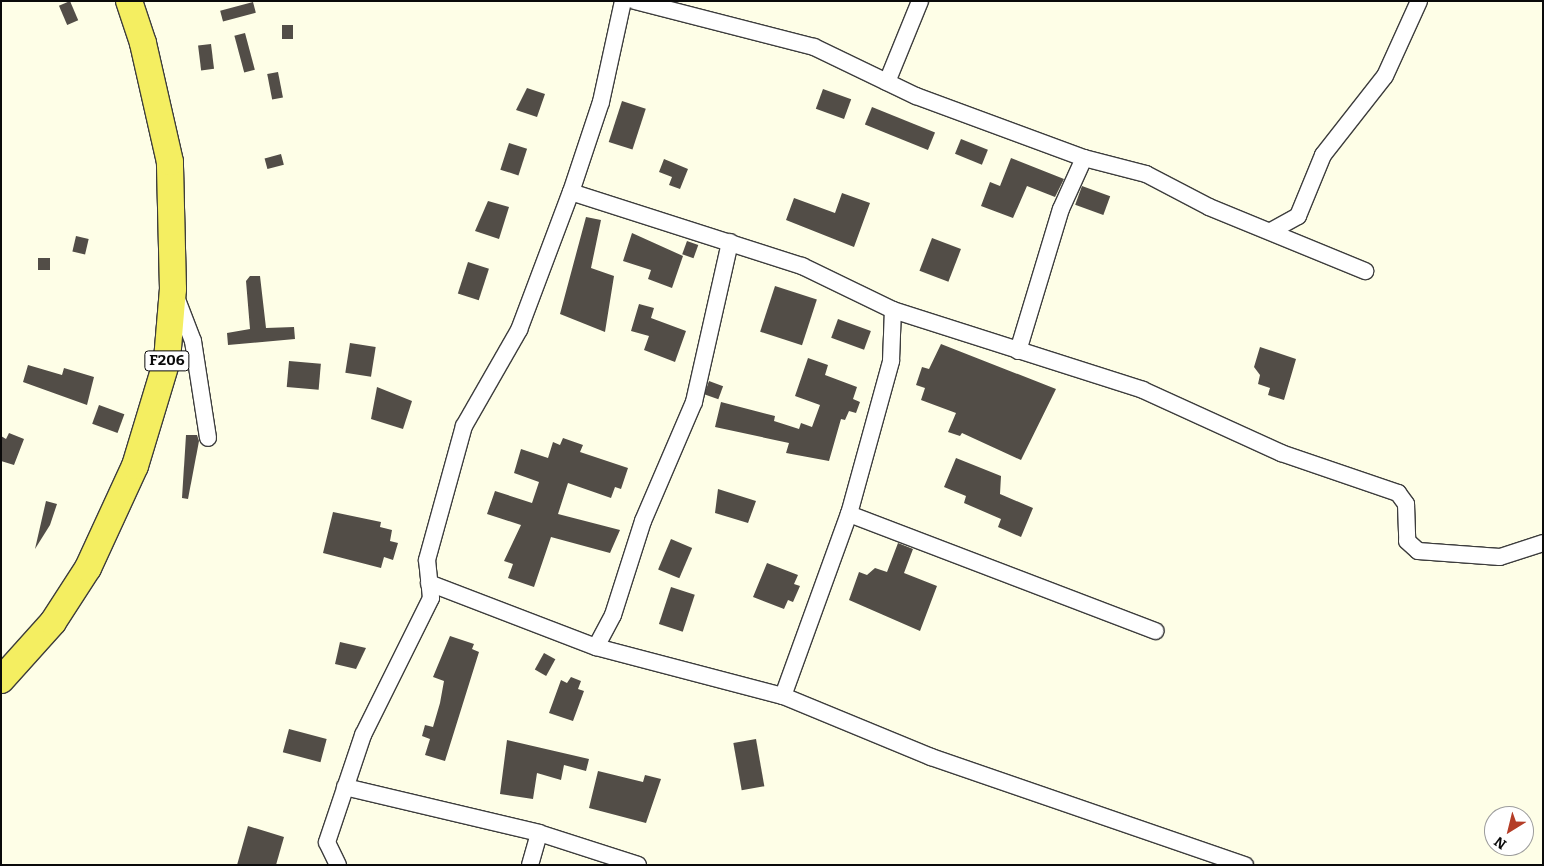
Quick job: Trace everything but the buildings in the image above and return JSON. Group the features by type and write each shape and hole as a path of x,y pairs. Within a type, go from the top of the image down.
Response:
{"main road":[{"name":"F206","path":"1,680 53,622 88,568 135,466 168,360 173,289 170,162 143,43 129,1"}],"street":[{"path":"338,865 327,842 344,787 363,735 431,598 427,560 464,426 519,330 571,192 601,102 623,1"},
{"path":"636,1 814,47 887,82 1084,158 1146,174 1208,207 1271,231 1365,271"},
{"path":"887,82 920,1"},
{"path":"1271,231 1298,216 1323,155 1385,76 1419,1"},
{"path":"1018,351 1061,209 1084,158"},
{"path":"571,192 802,266 893,310 1143,390 1281,453 1398,493 1406,504 1407,541 1418,551 1500,557 1543,544"},
{"path":"596,647 613,615 643,521 694,402 730,242"},
{"path":"173,289 192,341 208,438"},
{"path":"783,696 849,514 891,361 893,310"},
{"path":"849,514 1155,631"},
{"path":"429,582 596,647 783,696 930,757 1245,865"},
{"path":"344,787 539,833 638,865"},
{"path":"530,865 539,833"}]}
